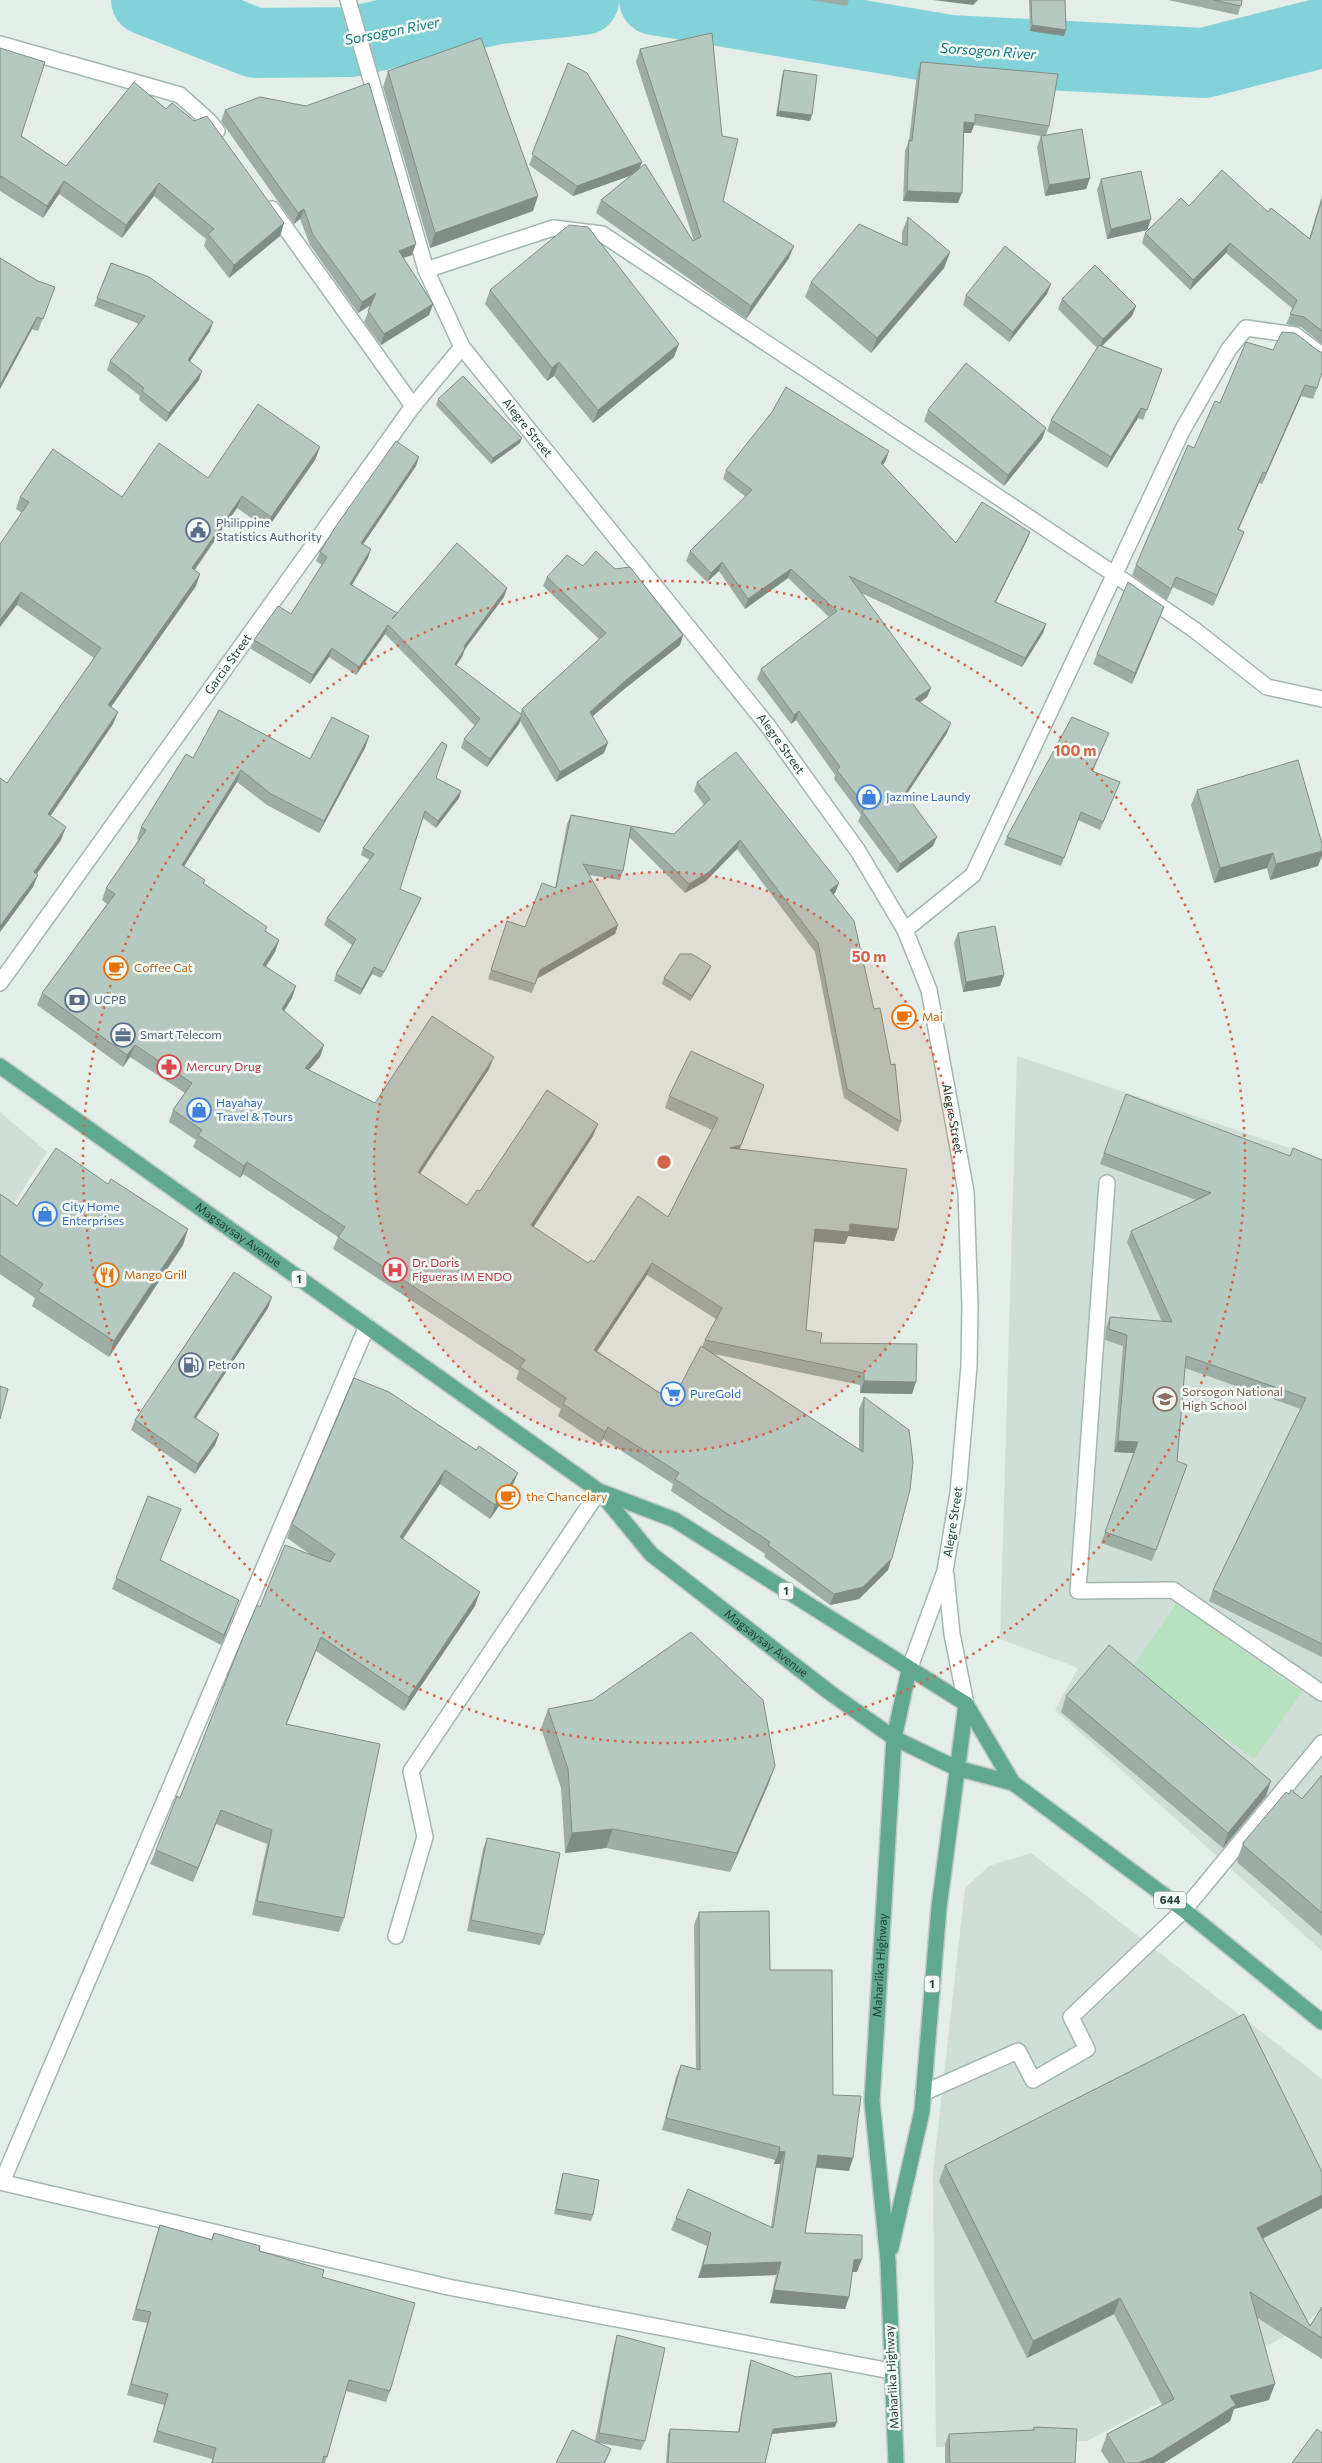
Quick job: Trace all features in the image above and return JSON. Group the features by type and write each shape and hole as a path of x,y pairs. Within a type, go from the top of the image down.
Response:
{"main road":[{"name":"Magsaysay Avenue","path":"0,1066 599,1491 675,1520 909,1670 966,1704"},
{"name":"Magsaysay Avenue","path":"599,1491 651,1554 829,1692 894,1738 956,1768"},
{"name":"Maharlika Highway","path":"896,2463 888,2261 872,2101 894,1738 909,1670"},
{"name":"Maharlika Highway","path":"888,2261 922,2112 939,1907 966,1704"},
{"name":"644","path":"966,1704 1013,1783"},
{"name":"644","path":"956,1768 1013,1783 1184,1910 1322,2022"}],"street":[{"name":"Alegre Street","path":"348,0 426,270 462,347 768,726 858,851 905,930 929,990 966,1192 970,1307 969,1366 958,1493 945,1571 909,1670"},
{"path":"0,44 180,95 210,122 227,146"},
{"path":"262,195 413,406"},
{"path":"426,270 553,228 602,234 1114,574 1196,631 1267,687 1322,699"},
{"path":"905,930 973,875 1183,429 1229,349 1246,328 1295,335 1322,355"},
{"name":"Garcia Street","path":"0,984 413,406 462,347"},
{"path":"1106,1183 1078,1591 1173,1590 1322,1693"},
{"path":"367,1326 1,2182 448,2287 891,2371"},
{"path":"396,1936 425,1837 411,1771 599,1491"},
{"name":"Alegre Street","path":"945,1571 952,1634 966,1704"},
{"path":"923,2092 1018,2050 1033,2080 1087,2049 1071,2017 1184,1910 1322,1743"}],"shaded area":[{"name":"Sorsogon National High School","path":"1017,1056 1322,1159 1322,1951 1055,1710 1078,1668 1000,1639"},
{"path":"0,1112 47,1152 0,1225"},
{"path":"1031,1853 1322,2079 1322,2308 1302,2327 1087,2441 936,2447 933,2173 965,1888 989,1866"}],"green space":[{"path":"1177,1603 1302,1692 1254,1759 1144,1680 1146,1675 1133,1666"}],"building":[{"path":"1031,0 1065,0 1066,30 1032,25"},
{"path":"1214,0 1242,0 1241,6"},
{"path":"712,33 722,136 738,139 723,201 794,246 751,306 601,200 645,164 693,241 701,237 640,49"},
{"path":"481,38 538,196 435,233 388,71"},
{"path":"0,48 45,62 21,136 66,166 134,82 166,109 172,103 194,121 207,116 284,223 234,265 208,234 214,229 159,183 126,225 64,181 47,206 1,176 0,178"},
{"path":"921,62 1058,74 1049,126 975,114 975,123 964,122 962,193 907,191 909,140 912,141"},
{"path":"568,63 587,73 642,162 577,186 532,154"},
{"path":"784,70 817,75 812,115 778,111"},
{"path":"369,83 416,244 399,251 433,304 384,334 368,311 376,293 362,302 313,235 304,209 298,213 225,110 260,97 306,106"},
{"path":"1082,129 1090,178 1049,185 1041,136"},
{"path":"1222,170 1268,212 1271,208 1310,239 1322,199 1322,331 1304,317 1290,314 1297,300 1230,243 1193,280 1145,233 1181,198 1189,206"},
{"path":"1141,171 1151,219 1111,229 1101,179"},
{"path":"908,217 950,252 877,338 811,282 859,224 907,246"},
{"path":"569,225 588,227 679,344 598,410 559,362 552,368 490,290"},
{"path":"1005,246 1051,284 1013,332 966,295"},
{"path":"0,258 38,281 55,287 43,319 37,317 0,385"},
{"path":"111,263 149,277 213,322 188,360 202,371 169,413 142,391 144,388 110,361 145,316 97,298"},
{"path":"1095,265 1136,306 1103,339 1062,299"},
{"path":"1282,332 1295,333 1322,352 1322,372 1317,388 1305,385 1266,473 1263,472 1238,529 1244,532 1217,595 1176,577 1171,589 1136,565 1188,445 1194,448 1215,401 1220,403 1246,342 1273,350"},
{"path":"1099,345 1162,369 1147,410 1141,408 1111,457 1051,420"},
{"path":"966,363 1046,428 1008,475 928,410"},
{"path":"463,376 522,438 493,458 438,399"},
{"path":"786,387 889,451 881,463 956,543 982,502 1030,532 995,602 1046,624 1025,658 849,576 931,688 915,699 951,723 905,793 937,837 900,864 862,811 866,808 837,770 840,767 799,711 794,715 761,669 837,611 791,569 748,599 722,562 711,573 690,551 752,490 726,470 772,412"},
{"path":"258,404 320,447 271,517 242,496 192,568 200,574 108,705 118,712 48,814 66,827 34,872 38,875 0,926 0,778 7,783 101,648 21,592 0,620 0,544 29,502 20,497 53,449 122,497 159,443 208,478"},
{"path":"396,441 419,457 361,543 371,549 350,584 397,613 392,619 457,543 507,588 464,646 465,648 455,664 522,715 490,759 464,739 480,719 388,625 359,667 332,648 313,675 254,640 278,606 291,614 327,557 320,552"},
{"path":"596,551 615,569 630,567 683,635 626,680 590,712 608,743 560,772 522,709 606,633 547,577 567,555 583,566"},
{"path":"1128,582 1164,607 1135,673 1097,654"},
{"path":"219,710 310,759 332,717 369,736 324,821 271,794 241,770 182,865 205,880 203,883 267,927 265,931 279,940 263,965 296,986 282,1009 324,1045 305,1068 375,1103 432,1016 494,1057 418,1172 467,1205 477,1190 480,1191 547,1090 598,1124 531,1225 588,1263 591,1260 594,1262 638,1196 668,1217 718,1118 669,1096 691,1051 764,1085 741,1145 730,1148 907,1169 898,1229 850,1224 849,1232 815,1229 806,1330 822,1333 820,1343 917,1344 916,1382 864,1381 864,1373 705,1340 722,1308 652,1263 594,1350 672,1401 701,1346 863,1452 864,1397 909,1430 913,1462 910,1490 892,1558 863,1587 834,1594 768,1545 770,1542 675,1479 679,1473 608,1427 605,1432 563,1404 566,1398 520,1367 525,1360 338,1237 345,1227 247,1162 244,1166 198,1135 202,1130 173,1110 192,1083 135,1045 127,1055 42,993 115,894 106,888 146,830 141,827 186,754 193,758"},
{"path":"1072,717 1109,733 1092,771 1120,782 1103,822 1081,812 1064,858 1007,837"},
{"path":"442,742 447,745 436,778 461,791 438,821 425,811 400,889 421,898 384,972 374,967 362,989 336,974 356,939 327,918 374,854 363,848"},
{"path":"736,752 839,883 830,890 854,921 874,1009 880,1008 891,1065 895,1064 901,1122 847,1089 818,943 740,840 709,872 689,884 631,827 623,871 583,864 618,925 540,970 535,984 491,970 507,921 525,927 542,883 556,888 571,815 674,834 710,799 697,782"},
{"path":"1298,760 1322,844 1322,851 1276,864 1273,853 1220,868 1197,790"},
{"path":"995,926 1004,975 966,982 958,933"},
{"path":"680,954 692,954 711,966 692,996 664,978"},
{"path":"1126,1094 1290,1156 1293,1148 1322,1160 1322,1644 1213,1590 1306,1398 1186,1356 1177,1461 1187,1465 1156,1550 1105,1532 1138,1442 1118,1441 1127,1335 1109,1329 1110,1317 1172,1322 1131,1231 1211,1193 1104,1153"},
{"path":"56,1148 108,1184 111,1179 188,1229 114,1341 38,1291 43,1284 0,1255 0,1194 17,1206"},
{"path":"234,1272 272,1297 194,1417 219,1434 198,1464 135,1420"},
{"path":"354,1378 389,1392 476,1450 479,1446 518,1473 495,1505 445,1470 400,1537 480,1592 409,1697 321,1637 286,1724 380,1744 344,1918 257,1901 272,1830 221,1810 198,1868 156,1850 177,1796 180,1798 242,1640 257,1605 260,1607 285,1545 330,1562 335,1554 292,1524"},
{"path":"0,1386 8,1389 0,1419"},
{"path":"148,1496 181,1509 160,1560 239,1600 224,1635 116,1578"},
{"path":"691,1632 763,1700 775,1766 737,1853 613,1829 572,1833 568,1769 548,1709 593,1700"},
{"path":"1109,1645 1271,1781 1228,1833 1066,1696"},
{"path":"1322,1775 1322,1913 1244,1846 1243,1843 1286,1792 1289,1794 1291,1790 1302,1799"},
{"path":"487,1838 560,1853 544,1935 471,1920"},
{"path":"769,1911 770,1970 832,1970 833,2095 861,2096 853,2158 818,2155 805,2233 862,2235 862,2259 854,2260 849,2297 774,2290 781,2262 703,2265 711,2233 676,2218 688,2189 773,2228 785,2152 779,2151 780,2147 666,2118 681,2065 700,2070 699,1912"},
{"path":"1244,2014 1322,2172 1322,2195 1257,2228 1310,2326 1322,2307 1322,2338 1250,2292 1275,2384 1230,2396 1236,2405 1153,2457 1138,2463 1125,2463 1107,2434 1174,2399 1120,2298 1033,2341 945,2165"},
{"path":"563,2173 599,2180 593,2215 556,2209"},
{"path":"160,2225 212,2240 214,2233 260,2246 259,2251 324,2270 322,2277 415,2303 390,2391 349,2380 327,2457 324,2456 322,2463 212,2463 216,2448 157,2431 168,2394 131,2384 151,2312 136,2309"},
{"path":"617,2335 665,2348 645,2441 599,2433"},
{"path":"751,2360 796,2377 831,2373 837,2422 773,2429 765,2463 668,2463 670,2429 739,2432"},
{"path":"1034,2427 1077,2429 1075,2463 950,2463 949,2434 1034,2430"},
{"path":"1317,2429 1322,2433 1322,2463 1292,2463"},
{"path":"572,2430 611,2449 604,2463 556,2463"}],"waterway":[{"name":"Sorsogon River","path":"146,0 255,43 350,42 498,9 584,0"},
{"name":"Sorsogon River","path":"654,0 950,50 1204,63 1322,33"}],"place":[{"name":"Philippine Statistics Authority","path":"198,530"},
{"name":"Jazmine Laundy","path":"869,797"},
{"name":"Coffee Cat","path":"116,968"},
{"name":"UCPB","path":"77,1000"},
{"name":"Mai","path":"904,1017"},
{"name":"Smart Telecom","path":"123,1035"},
{"name":"Mercury Drug","path":"169,1067"},
{"name":"Hayahay Travel & Tours","path":"199,1110"},
{"name":"City Home Enterprises","path":"45,1214"},
{"name":"Dr. Doris Figueras IM ENDO","path":"395,1270"},
{"name":"Mango Grill","path":"107,1275"},
{"name":"Petron","path":"191,1365"},
{"name":"PureGold","path":"673,1394"},
{"name":"Sorsogon National High School","path":"1165,1399"},
{"name":"the Chancelary","path":"508,1497"}]}
